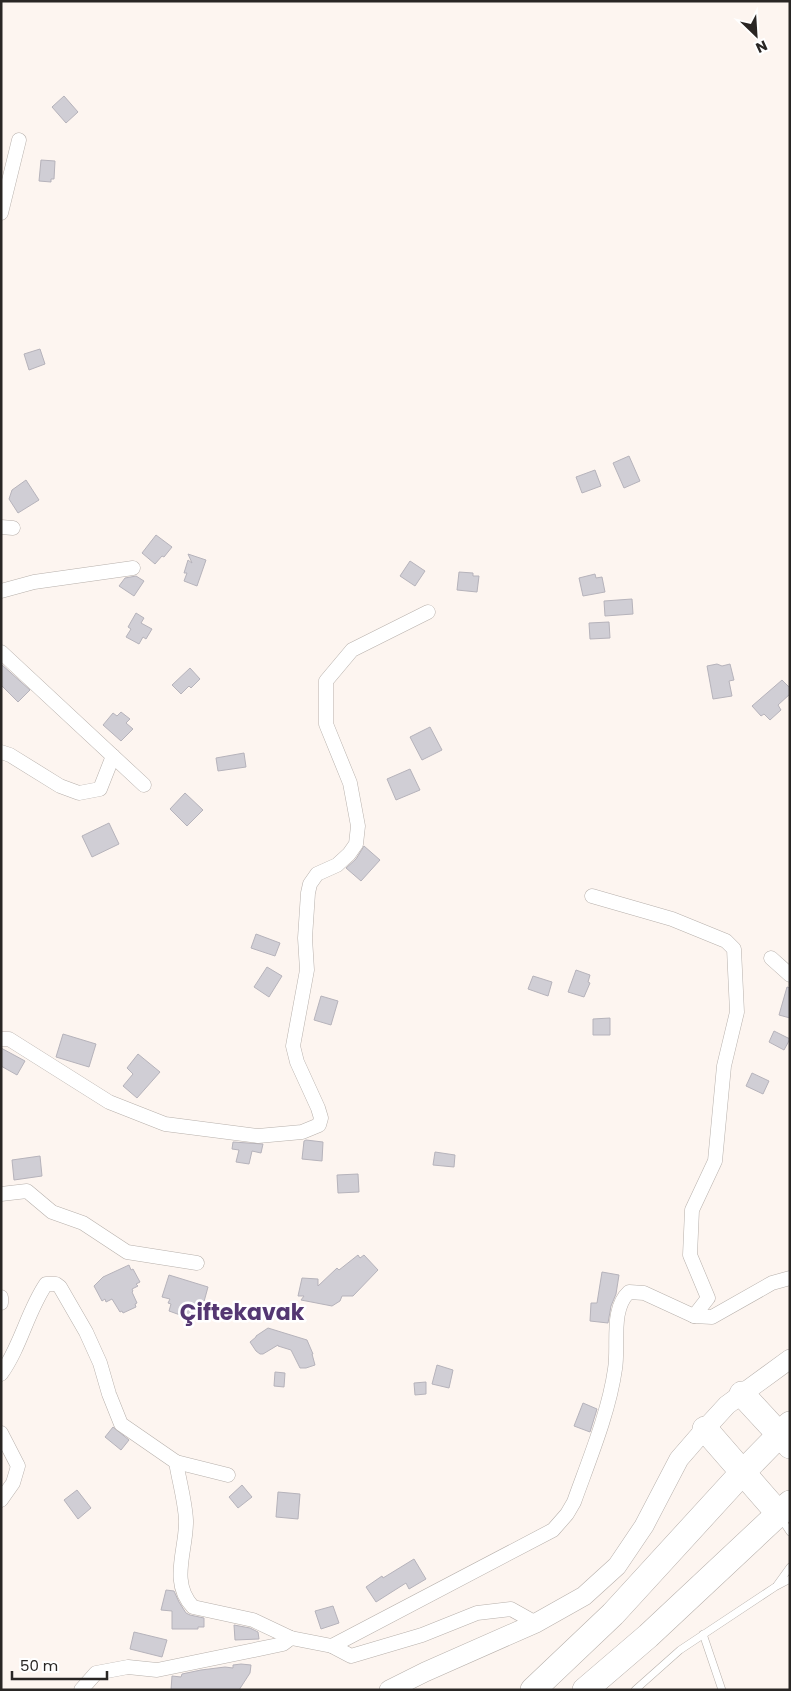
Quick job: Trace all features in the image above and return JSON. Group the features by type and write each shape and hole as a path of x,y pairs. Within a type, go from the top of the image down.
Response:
{"highway":[{"path":"533,1690 612,1614 742,1473 786,1435 742,1394"},
{"path":"585,1690 786,1516 742,1473 704,1429"}],"main road":[{"path":"389,1690 536,1623 584,1596 617,1566 644,1526 679,1459 704,1429 727,1405 790,1359"}],"street":[{"path":"1,213 18,140"},
{"path":"1,591 34,582 133,568"},
{"path":"1,1039 8,1039 110,1102 165,1124 258,1136 302,1132 319,1125 321,1118 318,1108 297,1062 293,1046 307,970 305,938 308,893 310,884 317,874 337,865 349,854 356,844 358,826 350,783 326,724 326,681 352,650 428,612"},
{"path":"1,652 144,785"},
{"path":"1,752 10,754 60,786 79,793 100,789 113,756"},
{"path":"592,896 672,919 726,941 734,949 737,1012 724,1066 716,1161 692,1210 690,1255 708,1298 694,1316"},
{"path":"771,958 790,975"},
{"path":"1,1194 27,1191 52,1212 83,1223 127,1252 197,1263"},
{"path":"332,1646 553,1530 567,1514 574,1502 609,1399 616,1368 617,1322 623,1298 629,1292 644,1293 694,1316 712,1317 772,1283 790,1278"},
{"path":"1,1374 13,1357 39,1294 46,1284 56,1284 69,1302 93,1347 121,1424 176,1462 228,1475"},
{"path":"1,1297 1,1303"},
{"path":"1,1433 18,1466 13,1483 1,1500"},
{"path":"176,1462 186,1520 180,1580 188,1601 193,1607 253,1620 291,1638 332,1646 351,1656 422,1635 477,1613 511,1610 536,1623"},
{"path":"81,1690 96,1674 128,1668 157,1670 283,1644 291,1638"}],"lane":[{"path":"775,1587 790,1566"},
{"path":"635,1690 680,1650 790,1579"},
{"path":"703,1634 722,1690"}],"building":[{"path":"64,96 78,112 66,123 52,107"},
{"path":"41,160 55,161 54,179 51,179 51,182 39,181"},
{"path":"40,349 45,364 29,370 24,354"},
{"path":"629,456 640,481 624,488 613,463"},
{"path":"595,470 601,486 582,493 576,477"},
{"path":"26,480 39,500 18,513 9,499 12,490"},
{"path":"156,535 172,547 155,564 142,553"},
{"path":"188,554 206,560 197,586 184,581 188,560 192,563"},
{"path":"410,561 425,571 415,586 400,576"},
{"path":"459,572 473,573 473,576 479,576 477,592 457,590"},
{"path":"595,574 596,578 602,577 605,592 583,596 579,578"},
{"path":"136,576 144,581 134,596 119,586 125,578"},
{"path":"632,599 633,614 605,616 604,601"},
{"path":"136,613 144,618 141,623 152,629 146,639 143,637 139,644 126,637 131,629 128,627"},
{"path":"609,622 610,638 590,639 589,623"},
{"path":"1,664 30,690 18,702 1,685"},
{"path":"717,664 722,666 730,664 734,680 729,681 732,696 713,699 707,666"},
{"path":"190,668 200,679 181,694 172,685"},
{"path":"782,680 790,688 790,694 778,705 781,710 770,720 764,714 761,716 752,706"},
{"path":"121,712 130,719 126,723 133,729 121,741 103,725 113,713 117,716"},
{"path":"430,727 442,750 422,760 410,737"},
{"path":"244,753 246,767 218,771 216,758"},
{"path":"410,769 420,790 396,800 387,779"},
{"path":"185,793 203,810 187,826 170,809"},
{"path":"109,823 119,844 92,857 82,836"},
{"path":"364,846 380,860 361,881 346,868 356,859"},
{"path":"256,934 280,943 275,956 251,948"},
{"path":"267,967 282,976 269,997 254,987"},
{"path":"576,970 590,975 588,982 590,983 584,997 568,992"},
{"path":"533,976 552,982 548,996 528,989"},
{"path":"787,987 790,988 790,1018 779,1015"},
{"path":"321,996 338,1001 331,1025 314,1020"},
{"path":"610,1018 610,1035 593,1035 593,1019"},
{"path":"774,1031 790,1039 784,1050 769,1042"},
{"path":"63,1034 96,1044 89,1067 56,1057"},
{"path":"1,1048 25,1061 17,1075 1,1066"},
{"path":"138,1054 160,1072 137,1098 123,1086 133,1074 127,1068"},
{"path":"752,1073 769,1081 763,1094 746,1086"},
{"path":"304,1141 323,1142 322,1161 302,1159"},
{"path":"233,1142 263,1144 261,1153 252,1151 249,1164 236,1162 239,1150 232,1149"},
{"path":"435,1152 455,1155 454,1167 433,1165"},
{"path":"40,1156 42,1176 14,1180 12,1160"},
{"path":"358,1174 359,1192 338,1193 337,1175"},
{"path":"358,1255 360,1258 364,1255 378,1270 353,1296 342,1296 340,1301 332,1306 301,1300 304,1296 298,1296 302,1278 318,1279 318,1286 337,1268 339,1270"},
{"path":"129,1265 140,1282 136,1284 138,1286 132,1289 137,1303 135,1304 136,1307 123,1313 122,1311 120,1312 112,1299 106,1302 105,1299 102,1301 94,1286 103,1277"},
{"path":"602,1272 619,1275 608,1323 590,1321 591,1303 597,1303"},
{"path":"169,1275 208,1287 202,1309 194,1307 192,1316 184,1314 183,1316 169,1311 171,1304 168,1303 170,1299 162,1297"},
{"path":"268,1328 307,1340 315,1365 300,1368 291,1350 278,1345 263,1354 256,1351 250,1342"},
{"path":"437,1365 453,1370 449,1388 432,1384"},
{"path":"275,1372 285,1373 284,1387 274,1386"},
{"path":"426,1382 426,1394 415,1395 414,1383"},
{"path":"583,1403 597,1409 590,1432 574,1426"},
{"path":"113,1427 129,1440 121,1450 105,1437"},
{"path":"242,1485 252,1497 238,1508 229,1497"},
{"path":"77,1490 91,1508 78,1519 64,1500"},
{"path":"278,1492 300,1494 298,1519 276,1517"},
{"path":"414,1559 426,1579 409,1589 406,1583 376,1602 366,1587"},
{"path":"166,1590 174,1591 186,1613 204,1618 204,1627 198,1627 198,1629 172,1629 172,1611 161,1610"},
{"path":"333,1606 339,1623 321,1629 315,1611"},
{"path":"234,1625 250,1628 258,1632 259,1639 235,1640"},
{"path":"134,1632 167,1640 162,1657 130,1649"},
{"path":"233,1665 251,1665 250,1673 239,1690 171,1690 172,1676 181,1677 182,1674 201,1670 233,1668"}],"district":[{"name":"Çiftekavak","path":"242,1312"}]}
